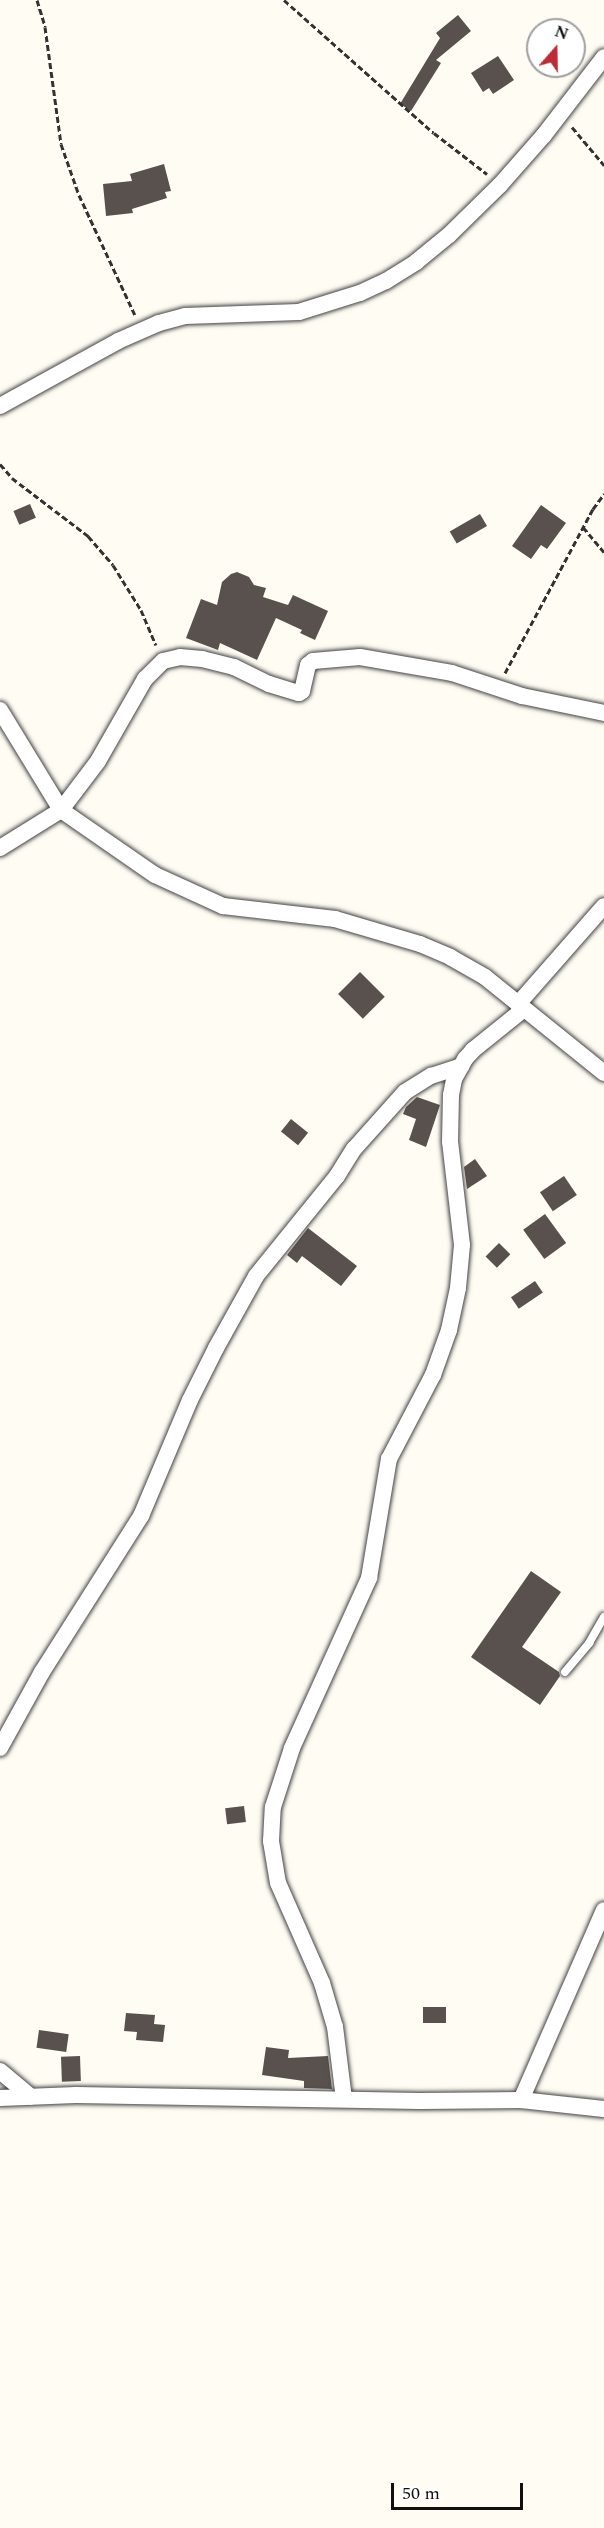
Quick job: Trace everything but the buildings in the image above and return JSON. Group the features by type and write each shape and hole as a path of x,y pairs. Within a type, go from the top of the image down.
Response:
{"street":[{"path":"0,406 142,330 185,316 299,312 360,294 416,262 449,235 500,184 562,114 604,57"},
{"path":"0,848 61,810 98,761 145,678 163,661 180,657 202,659 234,667 296,693 302,691 308,665 335,657 400,662 453,673 522,696 604,712"},
{"path":"0,710 61,810 155,875 223,906 335,919 420,944 450,957 476,972 604,1073"},
{"path":"344,2099 336,2027 322,1983 278,1883 271,1841 273,1807 292,1748 369,1578 389,1459 433,1375 449,1330 458,1288 462,1245 453,1180 450,1115 454,1079 461,1066 521,1006 604,906"},
{"path":"0,1748 42,1672 141,1516 190,1400 256,1276 337,1176 354,1149 405,1092 431,1076 461,1066"},
{"path":"521,2100 604,1910"},
{"path":"0,2071 32,2097"},
{"path":"0,2098 521,2100 604,2109"}],"lane":[{"path":"566,1672 589,1643 604,1617"}],"path":[{"path":"38,0 62,144 79,195 142,330"},
{"path":"284,0 434,133 500,184"},
{"path":"562,114 604,165"},
{"path":"0,464 20,485 88,536 113,565 141,610 163,661"},
{"path":"491,684 510,666 583,527 604,494"},
{"path":"583,527 604,552"}]}
